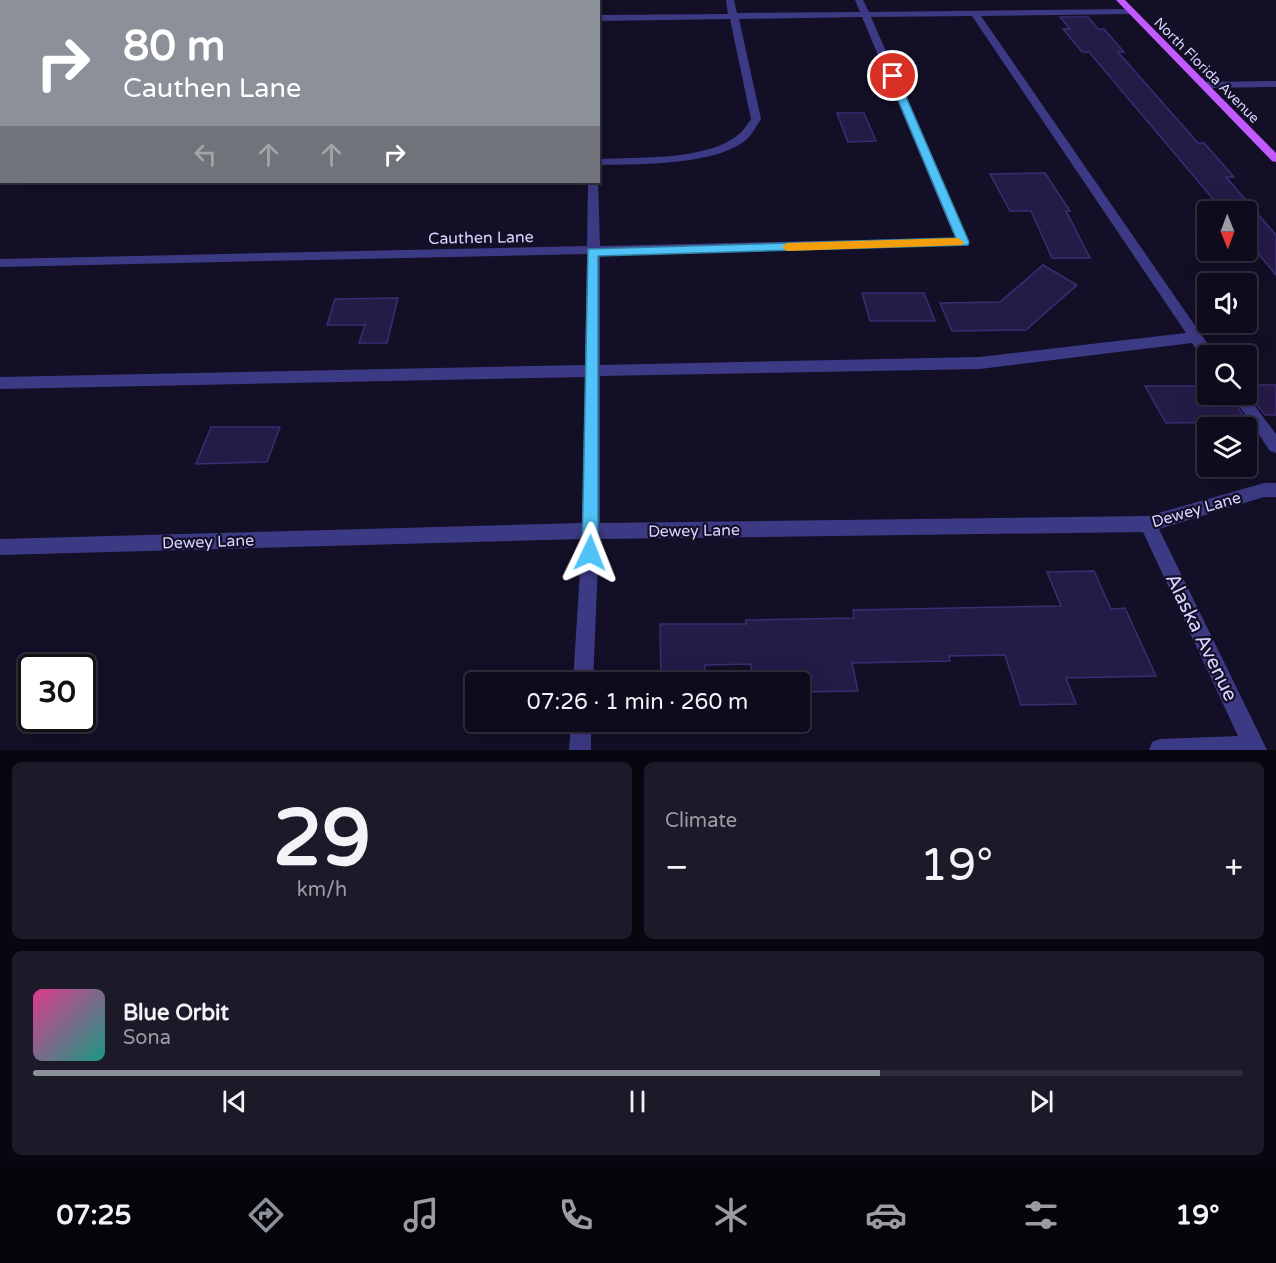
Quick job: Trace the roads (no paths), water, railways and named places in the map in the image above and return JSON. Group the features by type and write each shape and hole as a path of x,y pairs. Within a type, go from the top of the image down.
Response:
{"main road":[{"name":"North Florida Avenue","path":"1120,0 1276,159"}],"street":[{"path":"600,162 672,159 714,149 743,137 756,119 730,0"},
{"path":"859,0 866,14"},
{"path":"986,0 995,12"},
{"path":"600,18 1130,11"},
{"path":"975,13 1201,345"},
{"name":"Cauthen Lane","path":"0,263 592,252 963,242 866,14"},
{"path":"1203,85 1276,84"},
{"path":"584,672 591,531 594,183"},
{"path":"0,383 980,363 1195,337"},
{"path":"1246,405 1276,446"},
{"name":"Dewey Lane","path":"0,547 591,531 1148,524 1264,490 1276,490"},
{"name":"Alaska Avenue","path":"1148,524 1255,748"},
{"path":"580,750 581,732"},
{"path":"1161,750 1255,748"}]}
